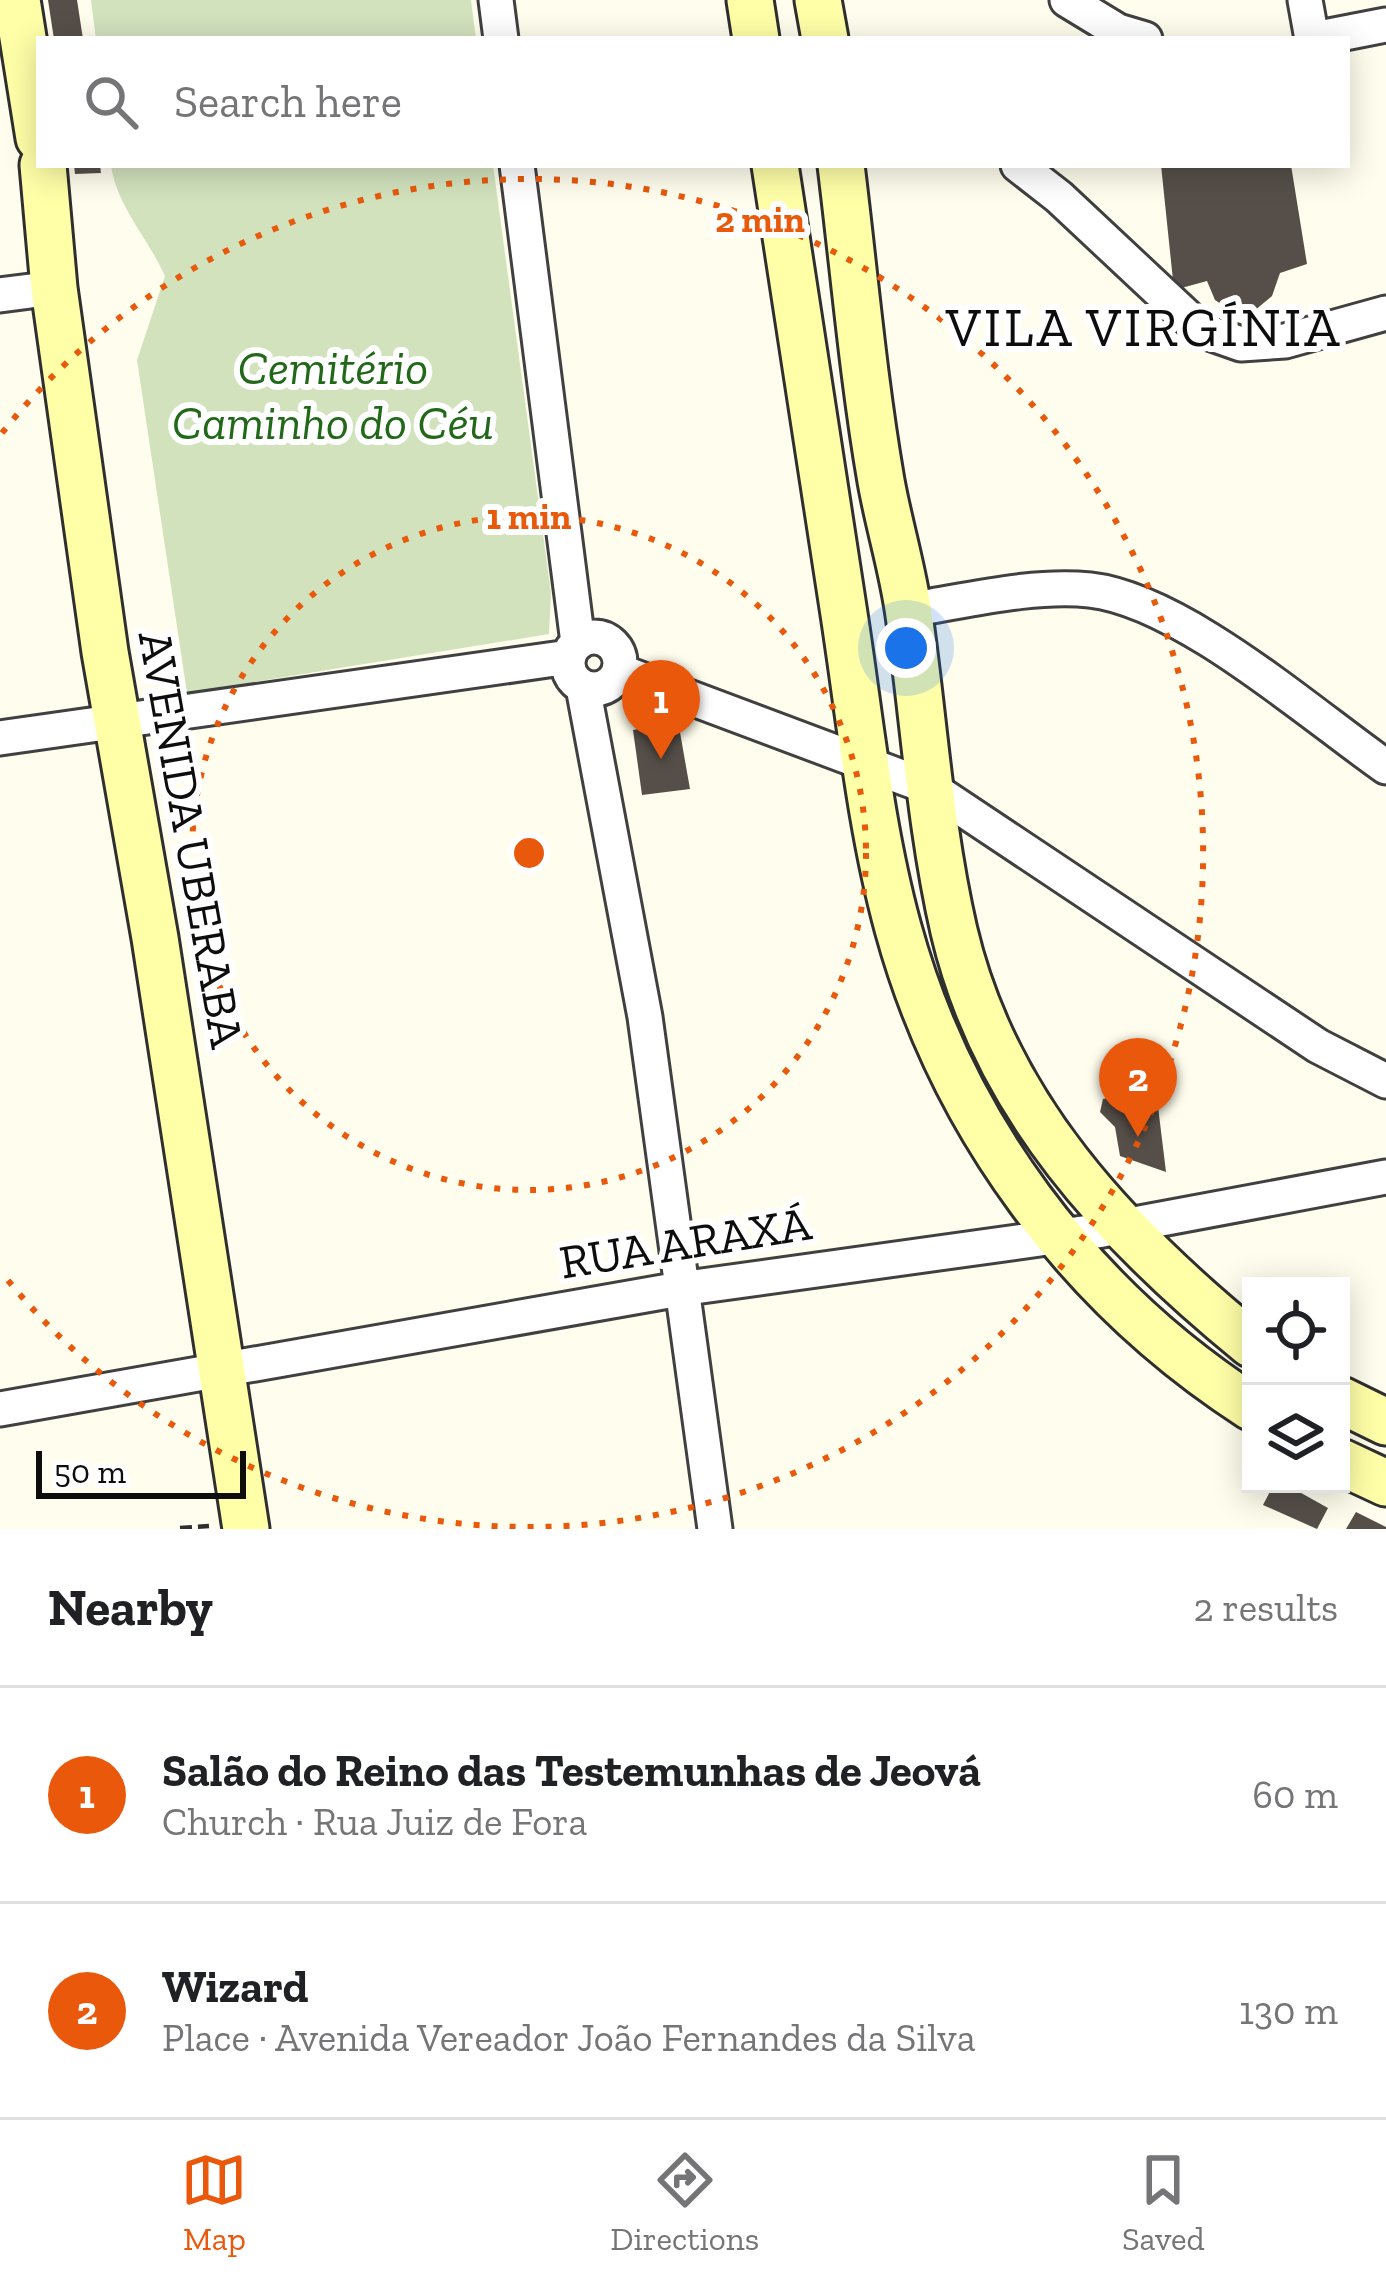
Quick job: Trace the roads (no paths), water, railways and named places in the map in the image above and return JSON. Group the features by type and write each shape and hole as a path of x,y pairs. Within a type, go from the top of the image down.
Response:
{"main road":[{"path":"17,0 36,119"},
{"path":"750,0 756,36"},
{"path":"818,0 824,36"},
{"name":"AVENIDA UBERABA","path":"43,168 54,288 116,719 246,1529"},
{"path":"775,168 866,762 898,927 948,1065 995,1154 1059,1235 1151,1328 1242,1400"},
{"path":"841,168 881,479 908,610 955,936 997,1050 1068,1168 1116,1226 1242,1336"},
{"path":"1350,1405 1386,1423"},
{"path":"1350,1466 1386,1483"}],"street":[{"path":"496,0 501,36"},
{"path":"1067,0 1135,36"},
{"path":"1305,0 1312,36"},
{"path":"1329,36 1386,25"},
{"path":"517,168 576,662 645,1017 714,1521 744,1529"},
{"path":"1022,168 1060,196 1201,330 1241,344 1286,341 1386,313"},
{"path":"0,295 54,288"},
{"path":"908,610 1088,590 1140,601 1184,625 1386,767"},
{"path":"0,738 116,719 576,662 593,637 609,641 619,654 620,671 601,689 576,662"},
{"path":"620,671 931,788 1318,1046 1386,1081"},
{"name":"RUA ARAXÁ","path":"0,1409 680,1289 1116,1226 1386,1177"}],"place":[{"name":"Salão do Reino das Testemunhas de Jeová","path":"661,759"},
{"name":"Wizard","path":"1138,1137"}],"district":[{"name":"VILA VIRGÍNIA","path":"1144,327"}],"park label":[{"name":"Cemitério Caminho do Céu","path":"333,394"}]}
